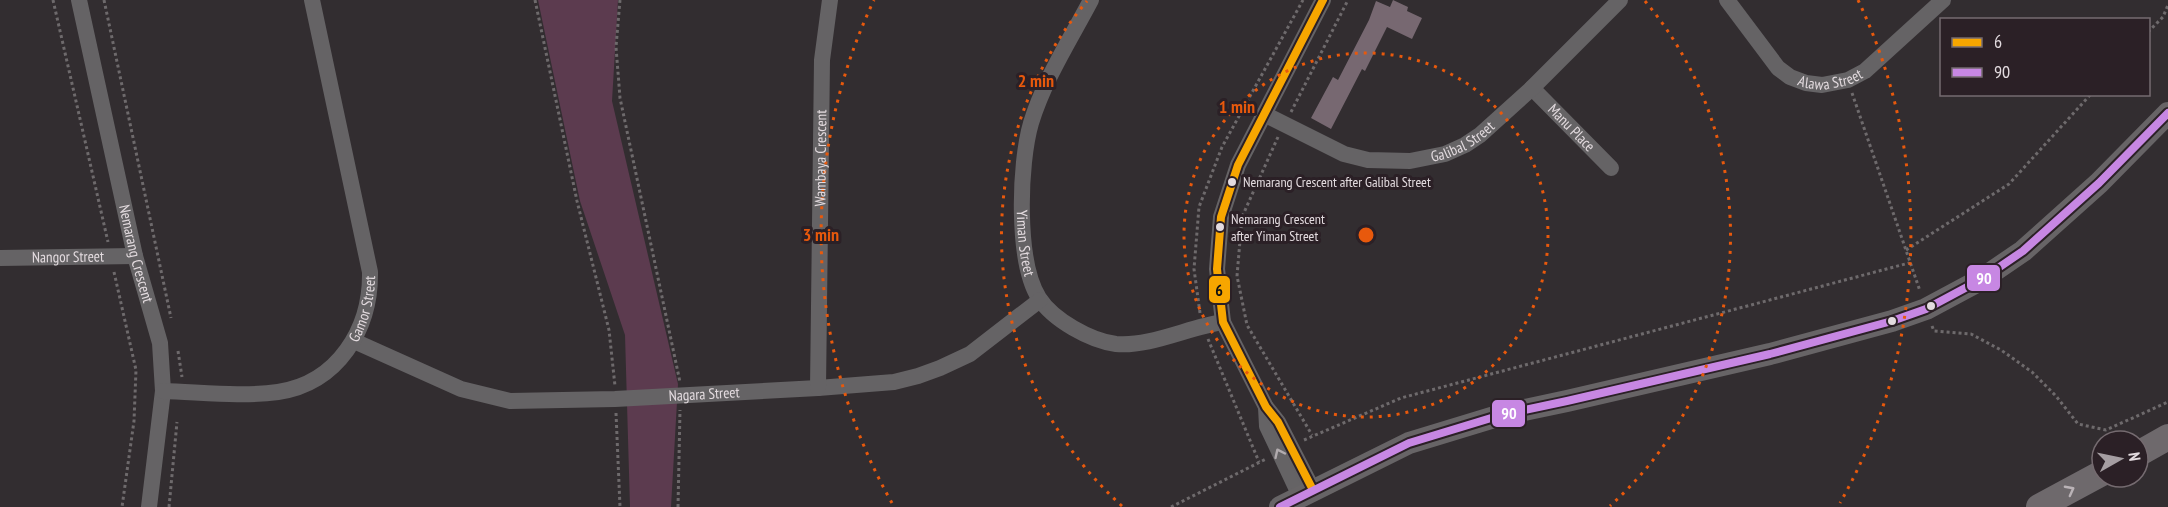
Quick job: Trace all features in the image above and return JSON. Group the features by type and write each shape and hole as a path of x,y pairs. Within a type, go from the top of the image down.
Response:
{"highway":[{"path":"2039,507 2090,479"}],"main road":[{"path":"1280,507 1409,442 1501,414 1567,402 1770,354 1892,321 1926,309 1982,279 2023,251 2099,183 2165,119"}],"street":[{"name":"Nemarang Crescent","path":"79,0 135,256 160,343 163,391 149,507"},
{"name":"Gamor Street","path":"163,391 265,394 281,392 309,382 341,358 354,341 365,315 370,272 312,0"},
{"name":"Wambaya Crescent","path":"818,388 822,60 830,0"},
{"name":"Yiman Street","path":"1091,0 1042,94 1026,147 1023,203 1026,258 1031,281 1040,300 1080,332 1092,338 1118,344 1143,342 1202,325 1223,322"},
{"path":"1307,493 1267,426 1266,407 1223,322 1217,269 1221,217 1238,165 1323,0"},
{"name":"Galibal Street","path":"1264,114 1344,154 1368,160 1410,161 1446,154 1465,146 1480,135 1532,88 1620,0"},
{"name":"Alawa Street","path":"1727,0 1778,68 1790,77 1806,83 1822,85 1848,80 1865,70 1943,0"},
{"name":"Manu Place","path":"1532,88 1611,168"},
{"name":"Nangor Street","path":"0,258 135,256"},
{"name":"Nagara Street","path":"354,341 461,389 510,401 615,399 818,388 894,382 940,368 970,354 1040,300"}],"path":[{"path":"535,0 577,201 609,330 614,369 620,507"},
{"path":"620,0 616,47 620,98 680,383 678,507"},
{"path":"1348,0 1285,124 1242,217 1237,276 1247,325 1312,435 1401,398 1909,263"},
{"path":"2150,30 2163,17 2168,5"},
{"path":"1848,80 1934,331 1971,334 2001,350 2032,372 2056,396 2078,424 2106,430 2168,402"},
{"path":"1905,250 2009,184 2089,96"},
{"path":"1172,507 1259,462"}],"shaded area":[{"path":"538,0 618,0 612,101 678,384 671,507 630,507 625,335 580,201"}],"building":[{"path":"1393,0 1408,7 1407,11 1422,18 1412,39 1387,27 1365,71 1362,69 1331,129 1311,118 1333,77 1338,80 1369,20 1376,1 1390,7"}],"transit line":[{"name":"6","path":"1313,490 1278,422 1266,407 1223,322 1217,269 1221,217 1238,165 1323,0"},
{"name":"90","path":"1280,507 1409,443 1501,415 1770,354 1892,321 1926,309 1982,279 2023,251 2099,183 2168,113"}],"place":[{"name":"Nemarang Crescent after Galibal Street","path":"1232,182"},
{"name":"Nemarang Crescent after Yiman Street","path":"1220,227"}]}
